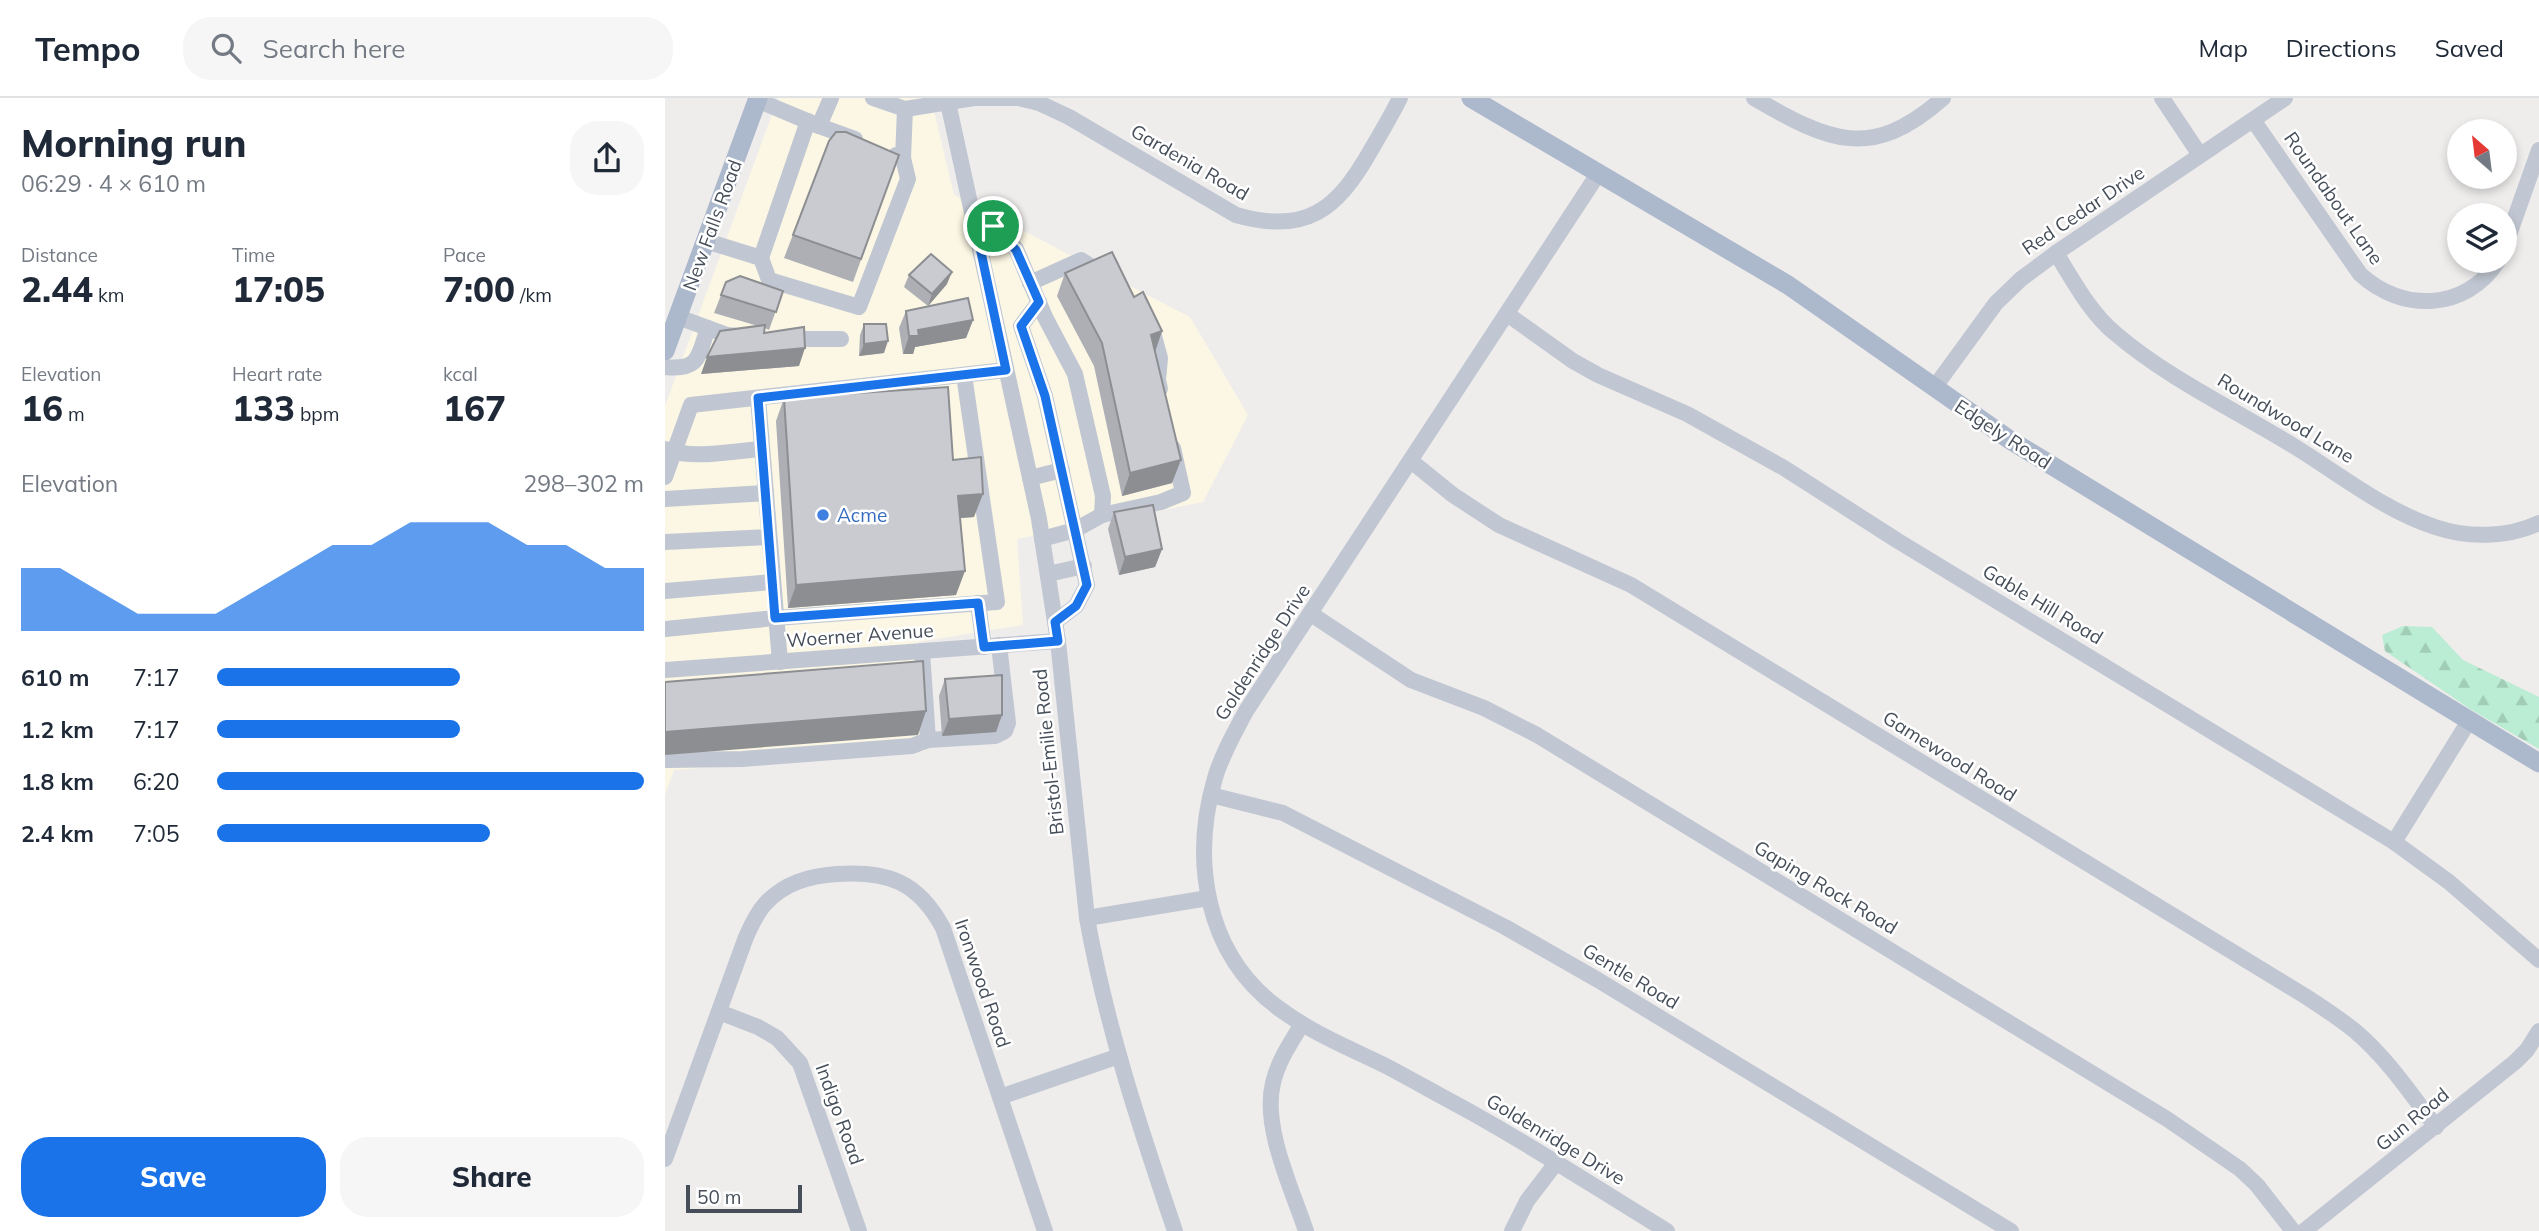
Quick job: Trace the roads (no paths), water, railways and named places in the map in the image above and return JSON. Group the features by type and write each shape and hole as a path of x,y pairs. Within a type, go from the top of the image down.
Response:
{"main road":[{"name":"Edgely Road","path":"1471,98 1788,285 2010,439 2539,763"},
{"name":"New Falls Road","path":"665,351 758,99"}],"street":[{"path":"831,98 814,123 761,258 769,280 859,306 908,179 903,158 905,108 873,98"},
{"name":"Gardenia Road","path":"905,108 948,99 974,98 1018,99 1039,103 1069,117 1236,215 1257,221 1281,223 1296,222 1312,216 1339,197 1362,166 1396,99"},
{"path":"1754,98 1819,133 1855,139 1890,133 1908,125 1943,98"},
{"path":"2162,98 2200,155"},
{"name":"Red Cedar Drive","path":"1934,388 1996,303 2021,279 2285,98"},
{"path":"758,99 903,158"},
{"name":"Bristol-Emilie Road","path":"948,99 1042,539 1058,641 1087,918 1104,1003 1175,1231"},
{"name":"Roundabout Lane","path":"2253,120 2360,274 2384,293 2407,300 2440,300 2456,296 2489,273"},
{"path":"2517,212 2539,150"},
{"name":"Goldenridge Drive","path":"1598,174 1246,711 1227,747 1211,795 1204,830 1203,860 1212,916 1221,939 1238,968 1263,996 1302,1024 1472,1113 1667,1231"},
{"path":"975,224 993,226 1016,250 1075,374 1103,496 1102,515"},
{"path":"706,241 761,258"},
{"name":"Roundwood Lane","path":"2056,253 2084,297 2115,334 2171,372 2383,502 2435,527 2459,533 2474,535 2515,531 2539,523"},
{"path":"1030,283 1081,260 1121,286"},
{"path":"1039,302 1021,326 1045,396 1087,585 1076,606 1055,622"},
{"path":"1142,310 1149,318 1160,358 1158,380 1163,405"},
{"name":"Gable Hill Road","path":"1507,314 1573,361 1598,375 1663,401 1784,468 1898,541 2394,842 2449,882 2539,960"},
{"path":"678,317 727,335 841,339"},
{"path":"665,366 681,369 689,367 697,360 708,328"},
{"path":"665,477 669,451 691,405 1006,370"},
{"path":"665,629 997,602 964,375"},
{"path":"758,398 780,662"},
{"path":"1042,539 1075,530 1102,515 1161,502 1183,493 1169,430"},
{"path":"669,451 703,453 762,449"},
{"name":"Gamewood Road","path":"1411,461 1453,495 1499,525 1631,585 2305,996 2370,1044 2436,1127"},
{"path":"1030,478 1062,470"},
{"path":"665,499 765,493"},
{"path":"665,542 769,537"},
{"path":"1048,574 1084,566"},
{"path":"665,591 772,582"},
{"path":"665,760 742,760 912,746 928,740 995,736 1005,731 1008,723 992,646 978,603"},
{"name":"Gaping Rock Road","path":"1311,614 1411,680 1484,708 1537,735 2167,1119 2240,1169 2293,1231"},
{"name":"Woerner Avenue","path":"665,670 1058,641"},
{"path":"922,652 928,740"},
{"path":"2394,842 2469,721"},
{"name":"Gentle Road","path":"1211,795 1283,813 1505,927 1598,980 2011,1231"},
{"name":"Ironwood Road","path":"665,1159 755,918 763,906 778,892 804,879 865,872 878,874 896,880 917,894 935,913 943,928 1045,1231"},
{"path":"1087,918 1208,898"},
{"name":"Indigo Road","path":"719,1012 758,1027 777,1038 800,1063 859,1231"},
{"path":"1302,1024 1273,1080 1271,1110 1272,1124 1284,1167 1306,1231"},
{"name":"Gun Road","path":"2304,1231 2515,1062 2539,1031"},
{"path":"1000,1097 1119,1056"},
{"path":"1512,1231 1527,1201 1556,1163"}],"place":[{"name":"Acme","path":"823,515"}]}
